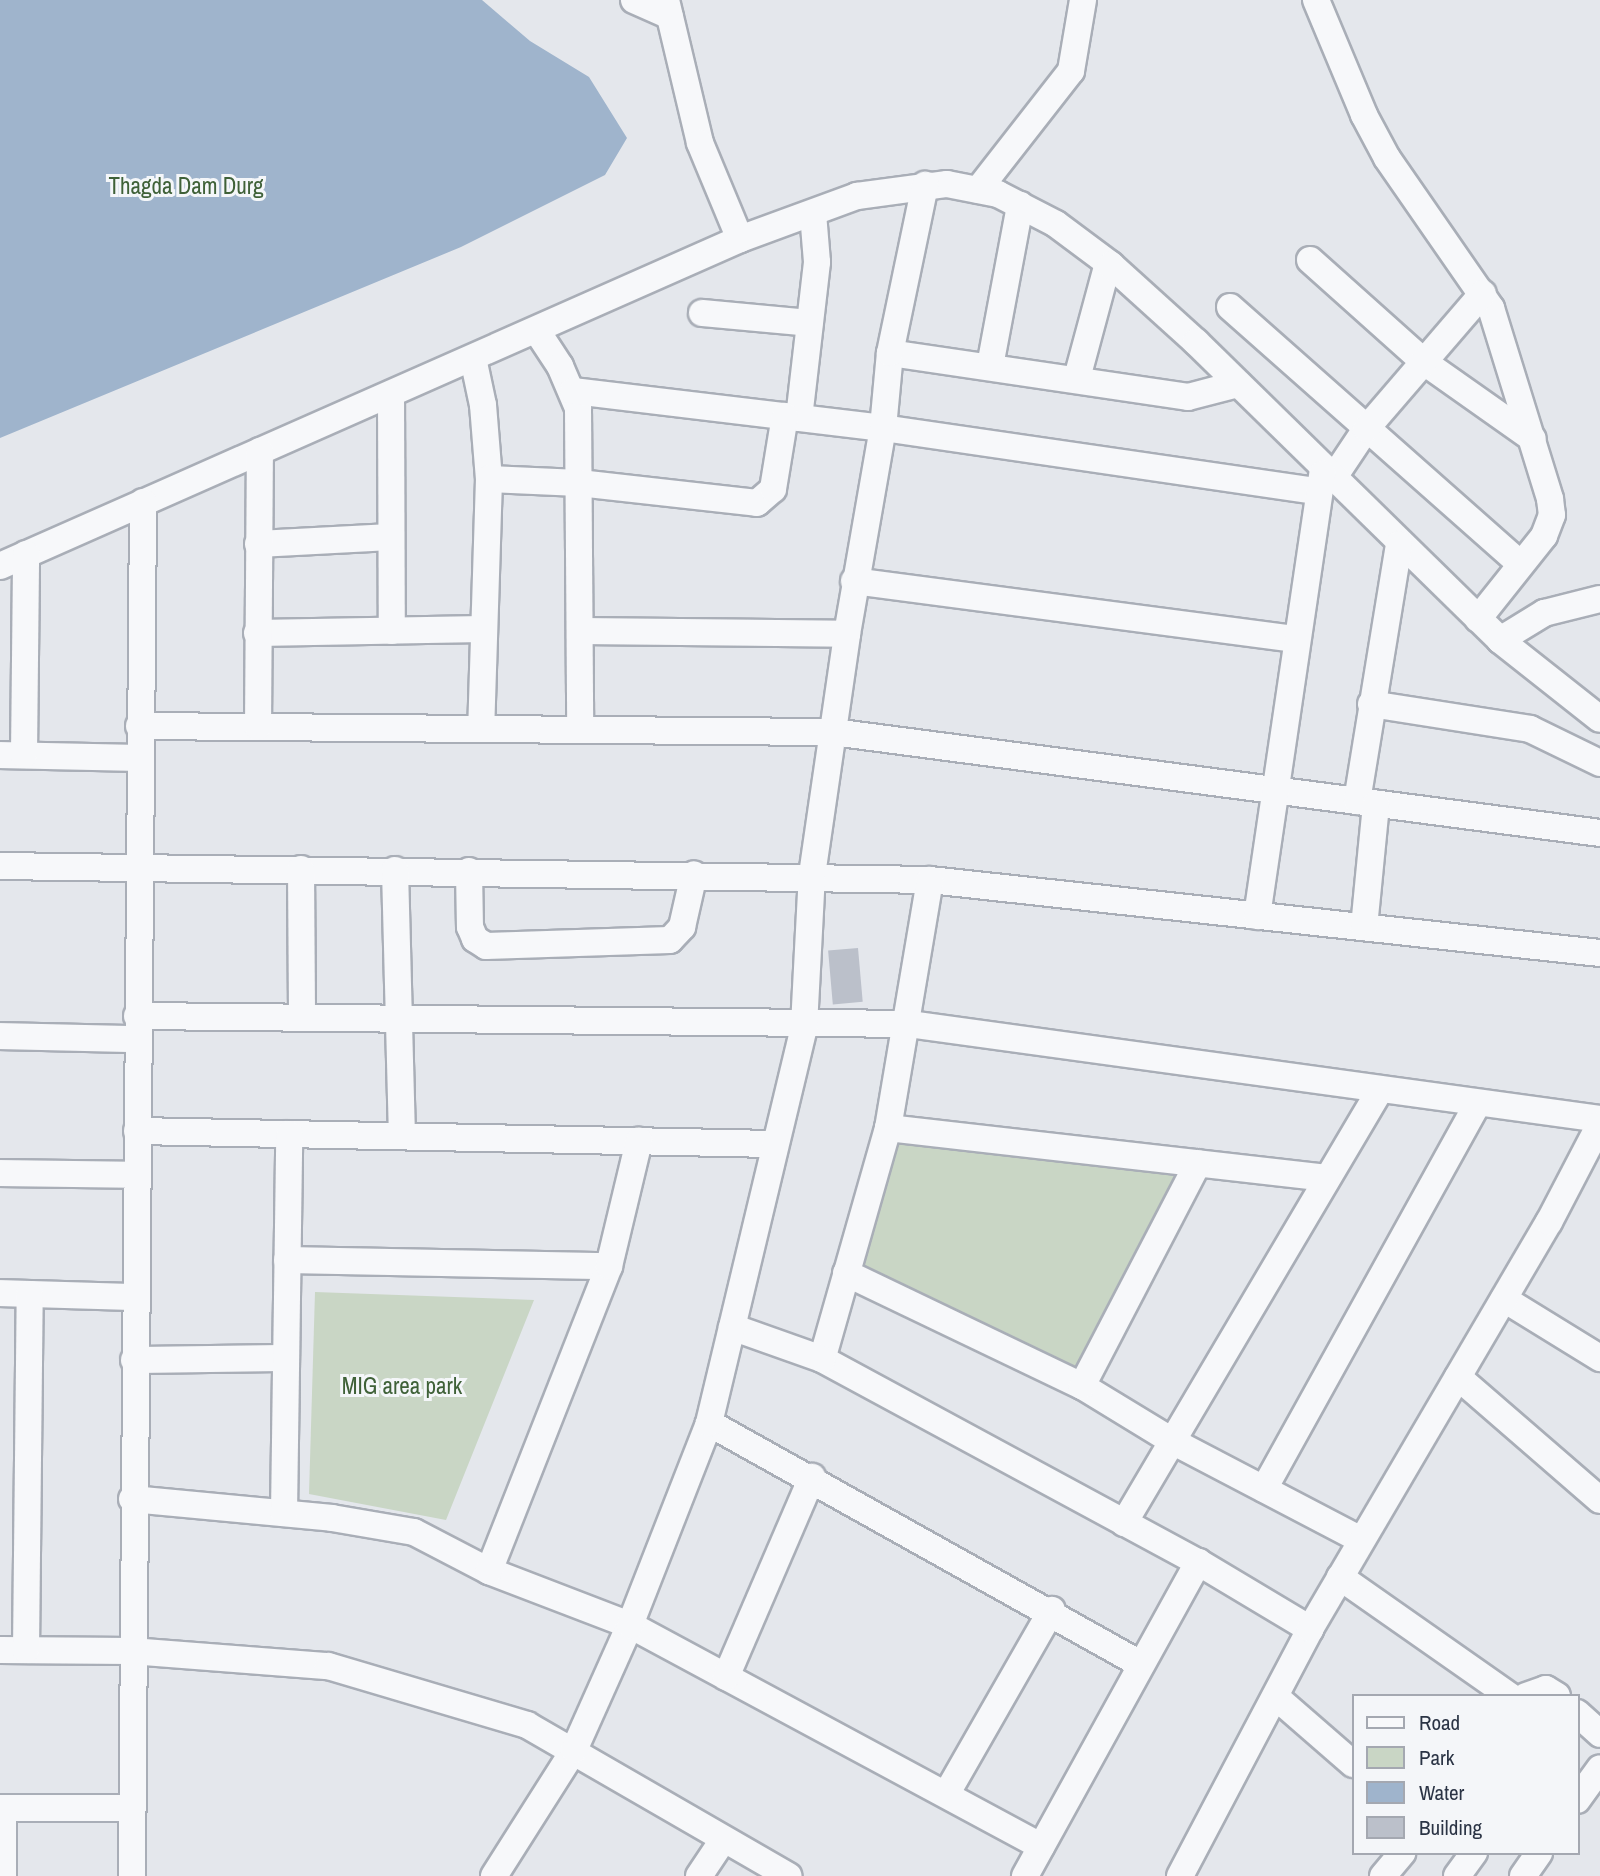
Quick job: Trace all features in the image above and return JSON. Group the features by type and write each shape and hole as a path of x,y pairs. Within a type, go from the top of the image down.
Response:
{"street":[{"path":"634,0 668,8 699,143 740,239"},
{"path":"978,190 1071,71 1083,0"},
{"path":"1317,0 1348,80 1387,158 1483,293 1506,346 1533,439 1552,514 1544,536 1478,619"},
{"path":"494,1876 574,1750 630,1625 709,1423 804,1026 812,875 854,581 883,428 890,353 925,185"},
{"path":"0,566 537,331 740,239 857,196 925,185 978,190 1020,205 1056,224 1108,262 1238,384 1324,480 1399,544 1500,640 1600,719"},
{"path":"990,366 1020,205"},
{"path":"489,479 579,483 749,503 765,500 774,489 792,417 810,323 817,261 813,213"},
{"path":"1310,260 1424,362 1533,439"},
{"path":"1077,377 1108,262"},
{"path":"1257,916 1296,639 1324,480 1483,293"},
{"path":"1230,307 1520,563"},
{"path":"702,313 810,323"},
{"path":"537,331 573,391 578,408 580,728"},
{"path":"890,353 1077,377 1188,397 1238,384"},
{"path":"473,358 483,405 489,479 482,629 481,727"},
{"path":"573,391 1324,480"},
{"path":"391,394 392,631"},
{"path":"258,727 260,451"},
{"path":"132,1876 132,1499 143,502"},
{"path":"258,544 391,537"},
{"path":"1364,927 1371,704 1399,544"},
{"path":"26,554 12,755 139,758"},
{"path":"854,581 1296,639"},
{"path":"1500,640 1544,613 1600,599"},
{"path":"257,633 482,629"},
{"path":"580,631 847,634"},
{"path":"1371,704 1530,729 1600,763"},
{"path":"139,726 833,732 1600,833"},
{"path":"0,866 812,875 930,880 1600,953"},
{"path":"301,869 302,1018"},
{"path":"395,870 402,1136"},
{"path":"468,871 470,927 475,939 486,946 670,940 682,927 694,874"},
{"path":"821,1359 888,1128 909,1024 930,880"},
{"path":"0,1036 302,1018 804,1026 909,1024 1600,1122 1504,1299 1310,1629 1180,1876"},
{"path":"1124,1523 1380,1090"},
{"path":"1264,1489 1478,1103"},
{"path":"888,1128 1327,1178"},
{"path":"136,1130 775,1143"},
{"path":"284,1513 289,1134"},
{"path":"489,1571 609,1266 639,1141"},
{"path":"1082,1386 1198,1163"},
{"path":"0,1173 136,1175"},
{"path":"287,1260 609,1266"},
{"path":"846,1273 1082,1386 1172,1441 1361,1540"},
{"path":"0,1293 135,1297"},
{"path":"26,1650 30,1294"},
{"path":"1504,1299 1600,1358"},
{"path":"732,1327 821,1359 1198,1562 1310,1629"},
{"path":"134,1360 286,1358"},
{"path":"1458,1377 1600,1500"},
{"path":"709,1423 1052,1610 1139,1662"},
{"path":"726,1677 812,1477"},
{"path":"132,1499 284,1513 414,1532 489,1571 630,1625 947,1793 1041,1846"},
{"path":"1025,1876 1139,1662 1198,1562"},
{"path":"1340,1577 1507,1694"},
{"path":"947,1793 1052,1610"},
{"path":"0,1650 131,1651 328,1665 527,1725 789,1876"},
{"path":"1532,1694 1546,1689 1555,1694"},
{"path":"1276,1697 1352,1763"},
{"path":"1579,1718 1600,1734"},
{"path":"1579,1797 1600,1768"},
{"path":"3,1876 2,1808 131,1808"},
{"path":"699,1876 723,1840"},
{"path":"1383,1876 1400,1855"},
{"path":"1457,1876 1473,1855"},
{"path":"1523,1876 1538,1855"}],"green space":[{"path":"888,1128 1198,1163 1082,1386 846,1273"},
{"name":"MIG area park","path":"315,1292 534,1300 446,1520 309,1494"}],"water":[{"name":"Thagda Dam Durg","path":"0,0 482,0 530,41 589,77 627,138 605,175 461,247 0,438"}],"building":[{"path":"858,948 863,1002 833,1004 828,951"}]}
